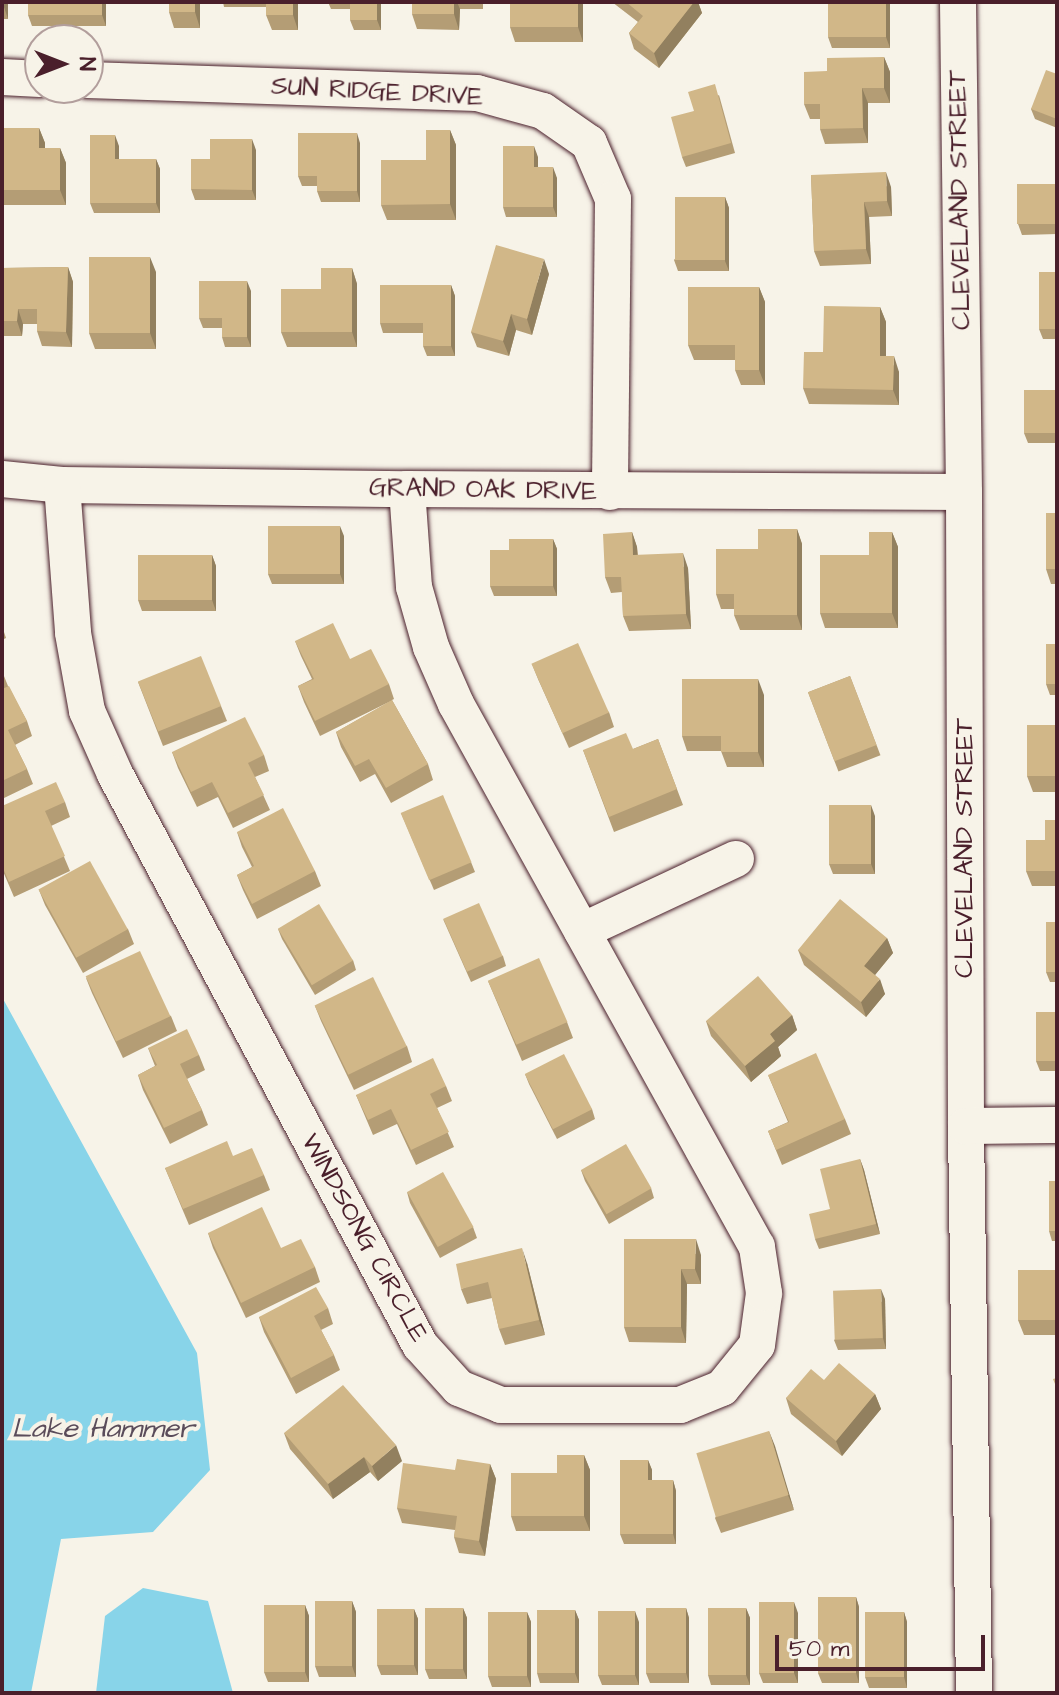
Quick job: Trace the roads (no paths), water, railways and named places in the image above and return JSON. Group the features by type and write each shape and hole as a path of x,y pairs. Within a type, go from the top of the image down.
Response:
{"street":[{"name":"CLEVELAND STREET","path":"958,2 964,492 966,1126 974,1693"},
{"path":"2,77 24,78"},
{"name":"SUN RIDGE DRIVE","path":"104,81 477,93 543,111 589,143 613,199 610,492"},
{"name":"GRAND OAK DRIVE","path":"2,479 62,485 610,492 964,492"},
{"name":"WINDSONG CIRCLE","path":"62,485 73,633 87,711 115,774 420,1345 459,1388 501,1405 680,1405 722,1388 757,1345 764,1293 757,1247 456,704 431,647 414,587 407,489"},
{"path":"582,931 736,859"},
{"path":"966,1126 1057,1125"}],"water":[{"name":"Lake Hammer","path":"2,997 197,1353 210,1470 153,1532 61,1539 31,1693 2,1693"},
{"path":"143,1588 208,1601 233,1693 96,1693 105,1616"}]}
